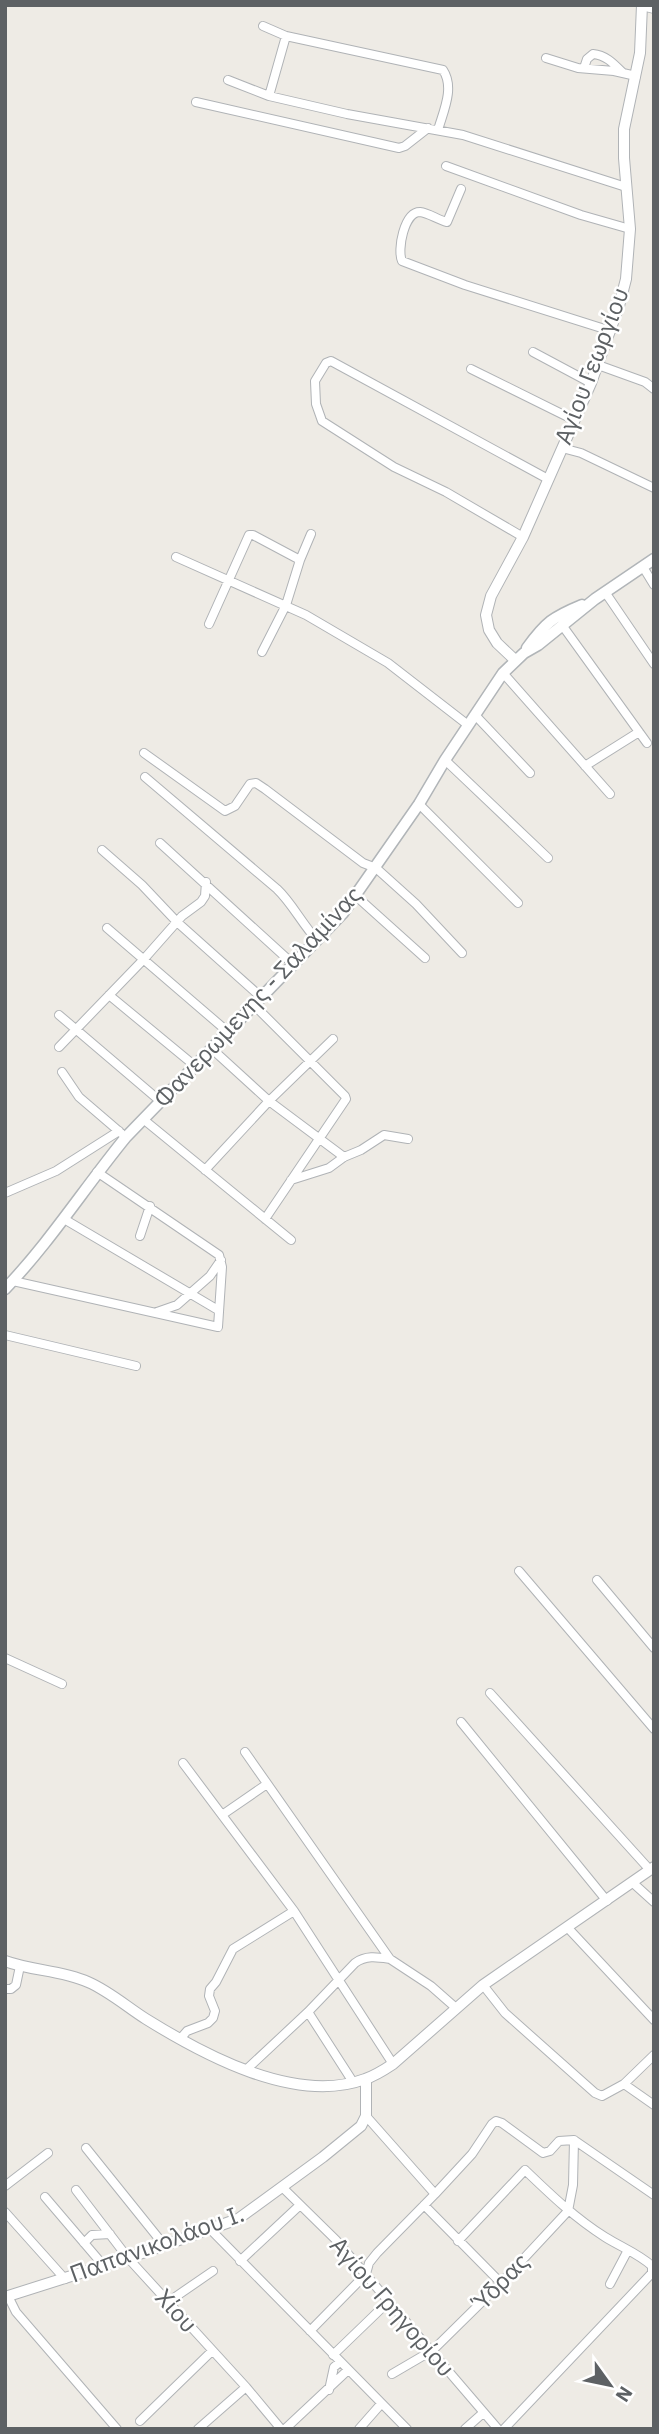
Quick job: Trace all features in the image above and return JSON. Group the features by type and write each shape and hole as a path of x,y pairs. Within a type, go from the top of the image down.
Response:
{"main road":[{"name":"Φανερωμενης - Σαλαμίνας","path":"9,1285 64,1219 122,1134 143,1119 212,1049 356,896 503,673 519,657 654,559"},
{"path":"519,657 542,627 555,616 595,600"}],"street":[{"path":"642,6 654,9"},
{"name":"Αγίου Γεωργίου","path":"519,657 497,643 489,630 486,615 491,596 523,537 591,383 611,331 626,279 630,229 624,129 640,54 642,6"},
{"path":"263,26 286,36 443,71 448,90 438,130"},
{"path":"269,96 286,36"},
{"path":"584,68 587,59 593,54 599,54 623,73"},
{"path":"546,58 584,68 636,76"},
{"path":"228,80 269,96 491,143 626,187"},
{"path":"196,102 400,148 428,128"},
{"path":"446,166 536,200 630,229"},
{"path":"461,189 447,222 416,212 405,223 399,253 402,261 465,285 611,331"},
{"path":"533,352 591,383"},
{"path":"523,537 446,492 394,467 322,421 316,404 315,382 326,363 331,361 548,480"},
{"path":"598,365 645,382 654,389"},
{"path":"471,369 574,420"},
{"path":"562,448 580,453 654,488"},
{"path":"209,624 246,539 251,534 300,559"},
{"path":"262,652 286,604 311,534"},
{"path":"176,557 286,604 388,663 468,725"},
{"path":"643,567 654,585"},
{"path":"606,592 654,664"},
{"path":"562,625 646,743"},
{"path":"503,673 610,794"},
{"path":"475,715 530,773"},
{"path":"585,766 639,732"},
{"path":"144,753 225,811 235,806 250,785 256,783 363,863 376,868 416,904 461,953"},
{"path":"445,760 548,858"},
{"path":"145,778 282,893 299,920 317,940"},
{"path":"419,804 518,903"},
{"path":"160,843 293,964"},
{"path":"102,850 142,885 257,1001 310,1063 346,1099 265,1219"},
{"path":"59,1047 205,896 206,883"},
{"path":"356,896 425,958"},
{"path":"107,928 228,1032"},
{"path":"108,995 195,1066"},
{"path":"59,1014 160,1101"},
{"path":"205,1170 269,1101 333,1039"},
{"path":"212,1049 269,1101 344,1157"},
{"path":"5,1193 57,1171 122,1134 79,1097 62,1072"},
{"path":"143,1119 291,1240"},
{"path":"291,1180 325,1169 384,1135 408,1139"},
{"path":"9,1285 157,1312 218,1327 219,1255 97,1172"},
{"path":"140,1236 150,1206"},
{"path":"64,1219 218,1310"},
{"path":"157,1312 177,1305 210,1276 221,1260"},
{"path":"5,1335 136,1366"},
{"path":"520,1571 654,1728"},
{"path":"597,1580 654,1648"},
{"path":"5,1658 62,1684"},
{"path":"5,1961 69,1975 88,1982 181,2038 231,2064 288,2084 323,2086 366,2079 393,2064 483,1985 652,1868 490,1693"},
{"path":"461,1722 607,1901"},
{"path":"244,1752 390,1959 431,1986 456,2008"},
{"path":"183,1763 294,1911 393,2064"},
{"path":"222,1815 267,1784"},
{"path":"633,1882 654,1902"},
{"path":"181,2038 187,2031 199,2028 213,2018 215,2011 209,1996 210,1989 233,1949 294,1911"},
{"path":"567,1927 654,2020"},
{"path":"247,2069 361,1958 372,1956 390,1959"},
{"path":"5,1989 12,1989 16,1985 20,1966"},
{"path":"483,1985 506,2013 595,2093 602,2096 624,2084 654,2055"},
{"path":"308,2012 353,2082"},
{"path":"366,2079 366,2116 435,2194"},
{"path":"624,2084 654,2105"},
{"name":"Παπανικολάου Ι.","path":"6,2296 128,2258 246,2215 361,2126 366,2116"},
{"path":"310,2331 366,2274 369,2263 377,2253 472,2154 496,2121 543,2153 550,2151 559,2141 573,2140 654,2195"},
{"path":"568,2211 573,2185 573,2140"},
{"path":"86,2148 164,2245"},
{"path":"5,2186 48,2153"},
{"path":"458,2241 525,2170 568,2211 652,2266 652,2273 504,2429"},
{"name":"Αγίου Γρηγορίου","path":"282,2187 366,2274 498,2429"},
{"name":"Χίου","path":"76,2190 128,2258 283,2429"},
{"path":"45,2197 103,2265"},
{"path":"240,2261 300,2205"},
{"path":"424,2205 501,2283"},
{"name":"Ύδρας","path":"392,2374 433,2350 501,2283 568,2211"},
{"path":"5,2212 65,2279"},
{"path":"210,2229 407,2429"},
{"path":"84,2243 92,2235 110,2234"},
{"path":"610,2284 628,2250"},
{"path":"168,2302 213,2271"},
{"path":"6,2296 16,2312 117,2429"},
{"path":"333,2355 388,2302"},
{"path":"140,2421 212,2351"},
{"path":"329,2390 334,2367 340,2362"},
{"path":"283,2429 348,2370"},
{"path":"198,2429 246,2387"},
{"path":"359,2429 381,2404"},
{"path":"465,2429 483,2413"}]}
